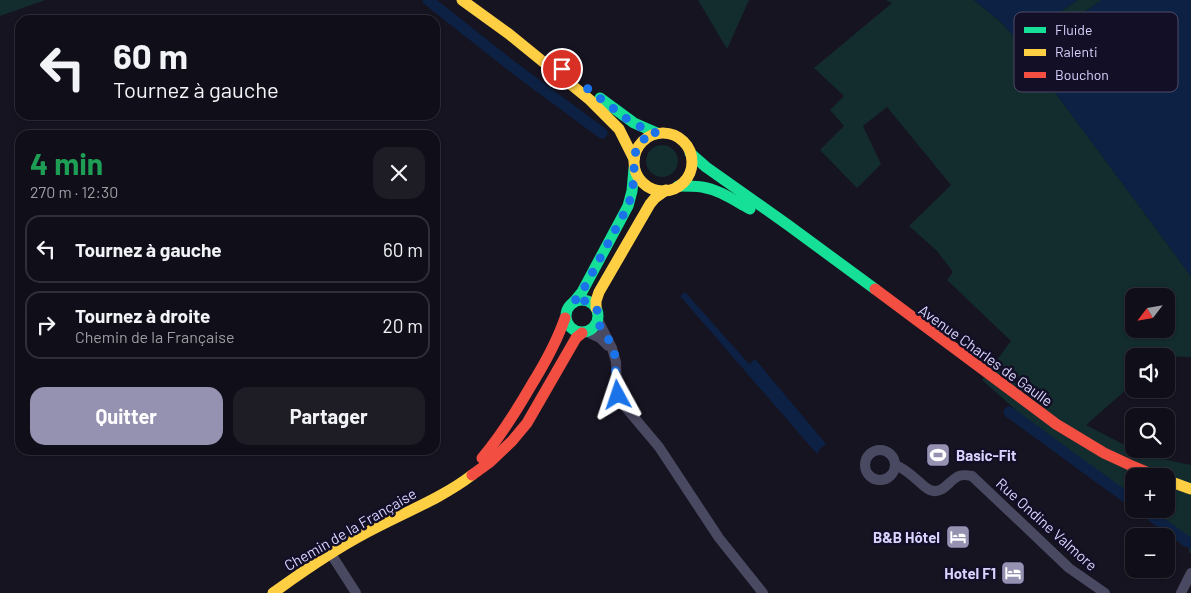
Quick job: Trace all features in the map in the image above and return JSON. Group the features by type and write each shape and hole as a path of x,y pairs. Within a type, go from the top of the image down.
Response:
{"main road":[{"path":"462,0 575,79 627,119 646,130 676,136 686,145 690,153 692,164 690,172 678,186 666,190 650,204 600,292 596,301 598,320 594,328 578,332 568,326 565,318 567,310 582,292 625,211 632,191 636,149 642,141 657,133"},
{"path":"509,34 574,87 619,129 637,176 644,184 656,190 666,190"},
{"name":"Avenue Charles de Gaulle","path":"690,153 700,163 1056,424 1086,443 1137,468"},
{"name":"Avenue Charles de Gaulle","path":"678,186 699,187 717,191 808,242"},
{"path":"573,303 586,300 596,308"},
{"name":"Chemin de la Française","path":"444,492 475,466 497,441 540,370 561,332 565,318"},
{"name":"Chemin de la Française","path":"273,593 330,554 466,480 484,467 518,435 531,418 576,338 584,332"},
{"path":"1175,483 1191,489"}],"street":[{"path":"598,320 611,344 614,355 616,390 622,404 659,447 719,538 763,593"},
{"path":"584,332 600,338 607,344 614,355"},
{"name":"Rue Ondine Valmore","path":"895,464 927,488 934,491 941,490 958,476 972,476 1069,568 1105,593"},
{"path":"330,554 356,593"},
{"path":"1181,593 1191,574"}],"green space":[{"path":"0,0 45,0 0,16"},
{"path":"698,0 749,0 727,49"},
{"path":"886,0 974,0 1002,23 1014,37 1014,92 1055,92 1191,276 1191,357 1175,357 1175,348 1125,348 1125,391 1086,425 1125,445 1125,458 1161,458 1191,465 1191,553 1189,553 1190,539 1161,518 1175,518 1175,468 1125,468 1125,491 1032,424 982,380 1011,341 947,280 953,272 937,251 909,226 951,185 887,107 863,126 881,164 857,188 820,150 844,126 830,110 844,96 814,68 892,3"},
{"path":"1078,0 1102,0 1084,12 1060,12"},
{"path":"662,145 668,146 673,150 677,155 677,167 673,172 668,176 662,177 656,176 651,172 647,167 646,161 647,155 651,150 656,146"}],"water":[{"path":"974,0 1078,0 1060,12 1014,12 1014,37 1002,23"},
{"path":"1102,0 1191,0 1191,276 1055,92 1178,92 1178,12 1084,12"},
{"path":"685,292 749,364 755,359 826,444 817,454 680,296"}],"waterway":[{"path":"428,0 514,68 602,133"},
{"path":"1009,412 1125,496"},
{"path":"1155,518 1191,543"}],"traffic: fast":[{"path":"600,98 634,123 657,133"},
{"path":"690,153 706,167 875,289"},
{"path":"573,303 582,292 628,206 632,191 634,168"},
{"path":"678,186 709,188 750,209"},
{"path":"582,300 594,304 598,316 594,328 582,332 570,328 566,316 570,304 582,300"}],"traffic: slow":[{"path":"462,0 509,34 590,100 619,129 634,159"},
{"path":"663,133 674,135 687,146 692,162 690,173 679,186 663,191 652,189 639,178 634,162 636,151 647,138 663,133"},
{"path":"596,308 599,292 650,204 666,190"},
{"path":"273,593 340,547 433,499 472,475"},
{"path":"1175,483 1191,489"}],"traffic: jam":[{"path":"875,289 1056,424 1104,453 1137,468"},
{"path":"482,458 509,422 537,376 565,318"},
{"path":"472,475 490,462 512,441 527,423 576,338 582,333"}],"place":[{"name":"Basic-Fit","path":"938,455"},
{"name":"B&B Hôtel","path":"958,537"},
{"name":"Hotel F1","path":"1013,573"}],"route":[{"path":"562,69 627,119 646,130 657,133 646,138 636,149 632,191 628,206 582,292 573,303 586,300 594,305 597,310 598,320 609,339 616,362 615,376 618,395"}]}
